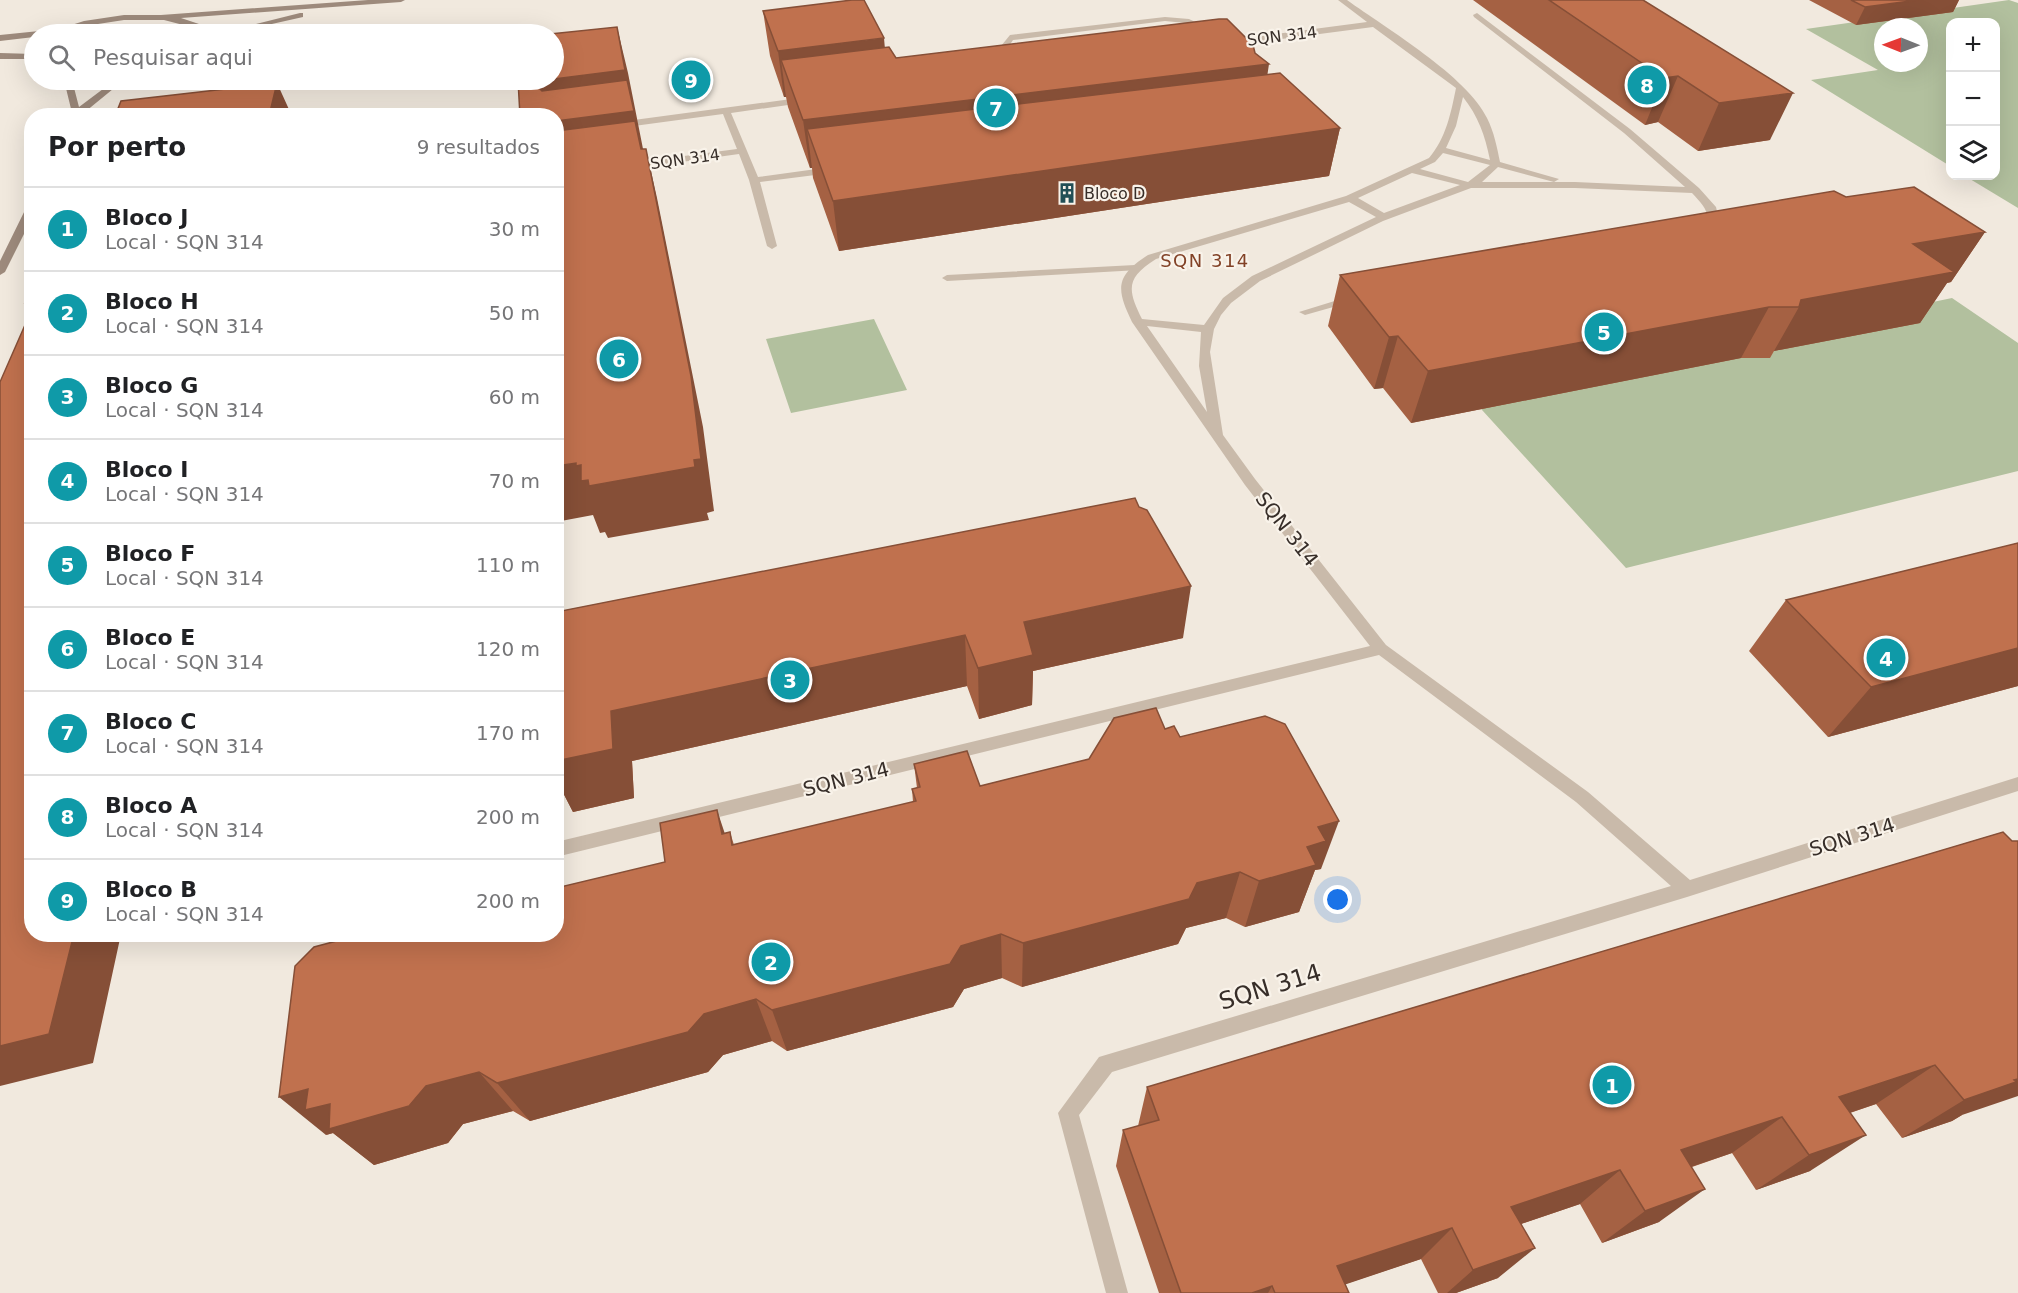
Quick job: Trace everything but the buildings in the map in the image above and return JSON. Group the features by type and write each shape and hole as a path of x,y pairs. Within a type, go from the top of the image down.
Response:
{"street":[{"path":"99,24 123,19 401,0"},
{"path":"1138,322 1208,329 1245,285 1265,272 1383,216 1470,185 1486,177 1496,164 1490,135 1482,116 1461,87 1342,0"},
{"path":"261,24 335,6"},
{"path":"1477,15 1627,132 1695,190 1711,207 1714,220 1708,233 1699,237"},
{"path":"164,17 192,24"},
{"path":"1003,72 1015,70 1005,46 1010,38 1165,19 1186,21 1217,33"},
{"name":"SQN 314","path":"1213,45 1374,24"},
{"path":"0,38 24,36"},
{"path":"1227,38 1237,42"},
{"path":"0,56 24,57"},
{"path":"947,278 1135,268 1169,250 1350,198 1432,160 1442,150 1454,120 1461,87"},
{"path":"70,90 74,108"},
{"path":"83,108 107,90"},
{"path":"613,125 818,98"},
{"name":"SQN 314","path":"726,111 754,180 772,246"},
{"path":"1442,150 1575,185"},
{"name":"SQN 314","path":"614,168 742,151"},
{"path":"754,180 847,168"},
{"path":"1411,170 1470,185 1575,185 1695,190"},
{"path":"1350,198 1383,216"},
{"path":"0,272 24,222"},
{"name":"SQN 314","path":"1135,268 1127,279 1126,298 1138,322 1250,482 1381,648 1582,797 1687,889"},
{"path":"1305,312 1362,296"},
{"name":"SQN 314","path":"1208,329 1204,351 1219,436"},
{"name":"SQN 314","path":"564,848 1381,648"},
{"name":"SQN 314","path":"1117,1293 1068,1113 1106,1064 1687,889 2018,784"}],"green space":[{"path":"2009,0 2018,3 2018,208 1972,180 2000,180 2000,18 1946,18 1946,164 1811,80 1874,71 1928,72 1928,18 1883,18"},
{"path":"1874,19 1874,68 1806,29"},
{"path":"1952,298 2018,343 2018,471 1626,568 1472,399"},
{"path":"874,319 907,390 791,413 766,339"}],"place":[{"name":"Bloco B","path":"691,80"},
{"name":"Bloco A","path":"1647,85"},
{"name":"Bloco C","path":"996,108"},
{"name":"Bloco D","path":"1067,193"},
{"name":"Bloco F","path":"1604,332"},
{"name":"Bloco E","path":"619,359"},
{"name":"Bloco I","path":"1886,658"},
{"name":"Bloco G","path":"790,680"},
{"name":"Bloco H","path":"771,962"},
{"name":"Bloco J","path":"1612,1085"}],"district":[{"name":"SQN 314","path":"1205,260"}]}
